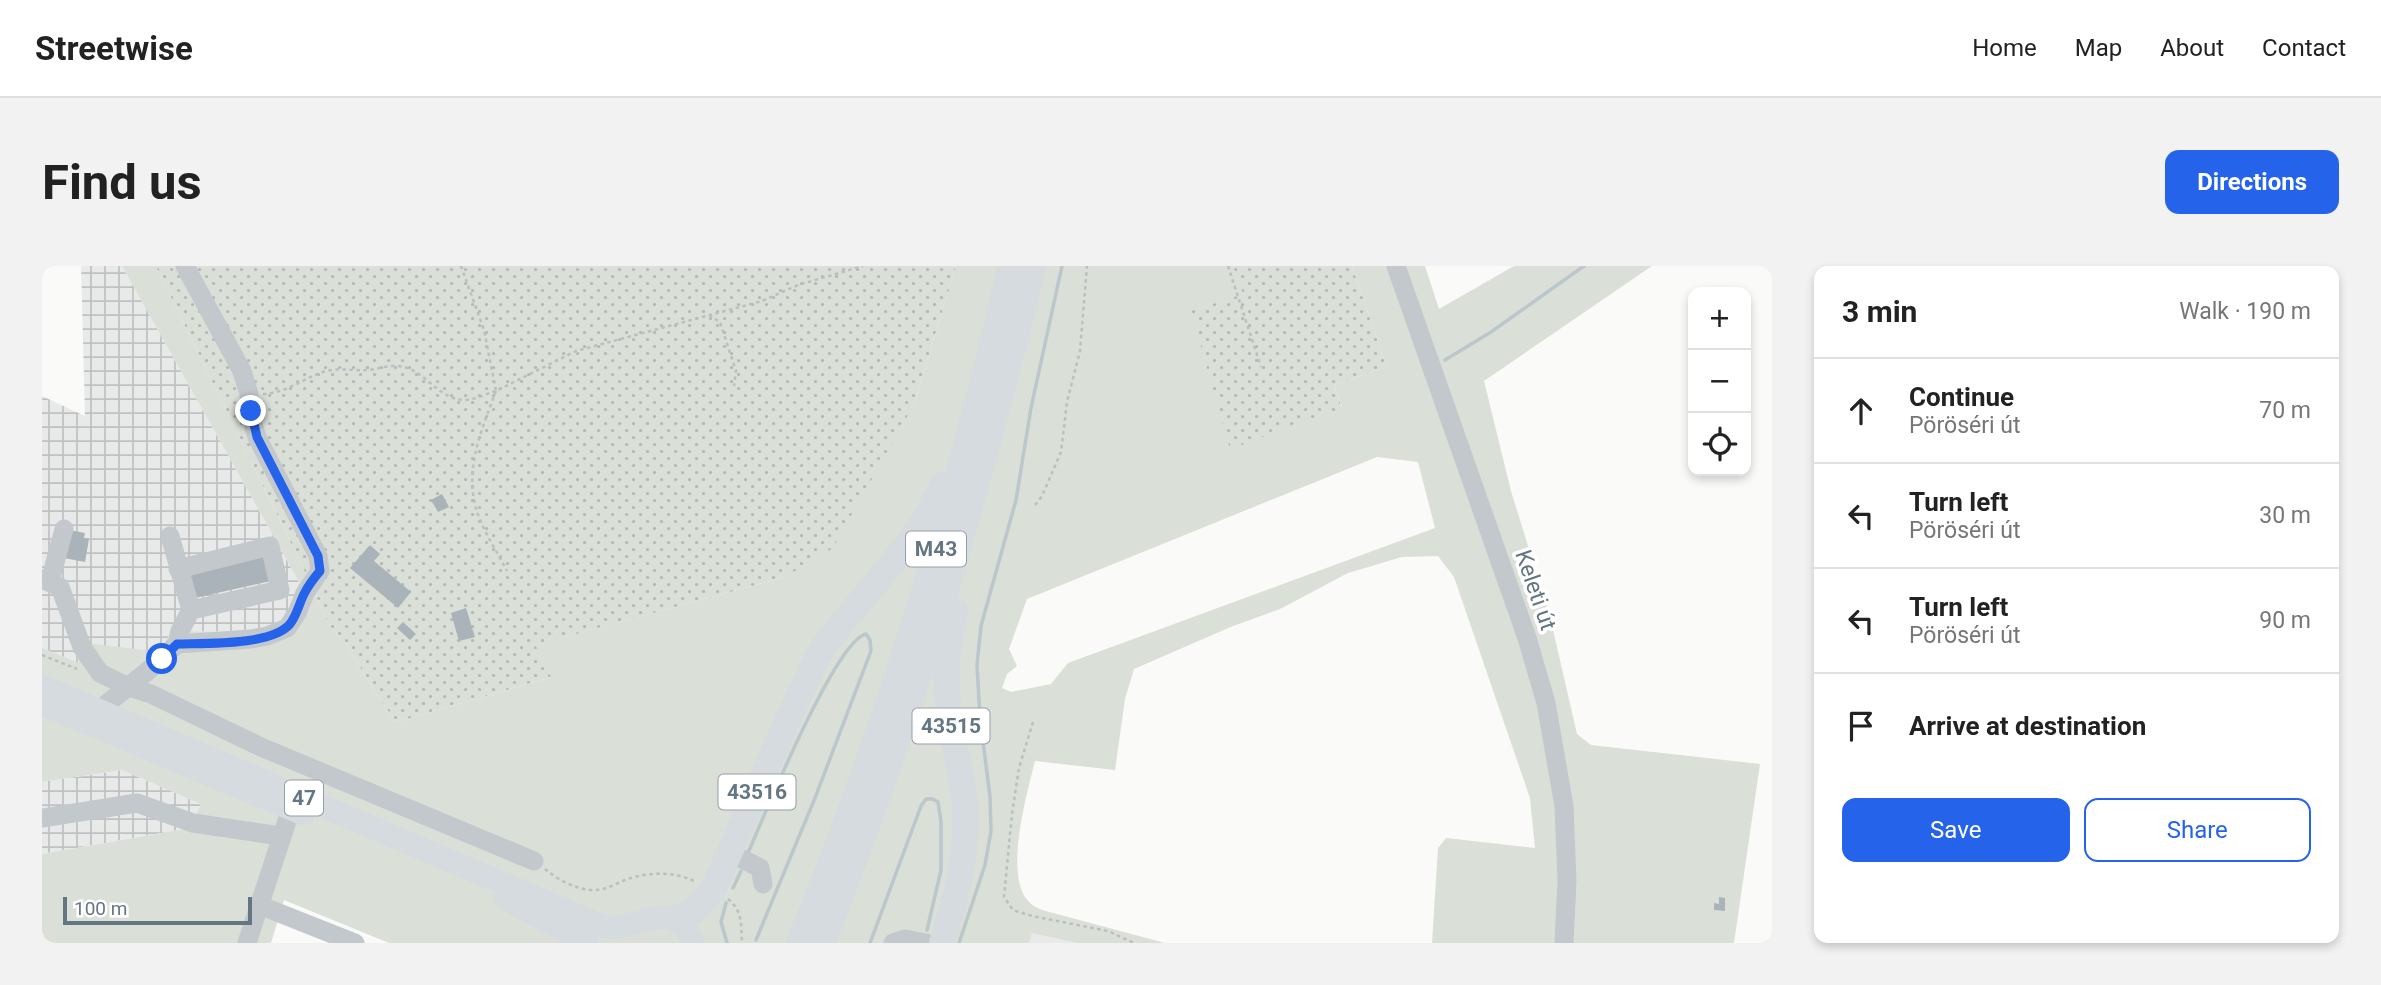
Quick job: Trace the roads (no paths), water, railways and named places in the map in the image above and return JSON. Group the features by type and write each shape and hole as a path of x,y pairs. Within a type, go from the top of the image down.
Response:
{"highway":[{"name":"M43","path":"799,943 828,873 918,613 992,348 1011,266"},
{"name":"M43","path":"822,943 894,753 943,605 1033,266"},
{"name":"43516","path":"681,917 701,905 713,890 822,648 911,540 932,507 944,482 971,396 992,348"},
{"name":"43515","path":"942,943 963,869 966,831 965,802 946,689 951,625 970,508"}],"main road":[{"name":"47","path":"42,686 507,892 606,943"},
{"name":"47","path":"42,704 291,809 507,892 602,916 624,928 645,907 675,908 681,917"},
{"name":"47","path":"507,892 588,943"},
{"path":"681,917 693,943"},
{"path":"681,917 697,924 705,943"}],"street":[{"path":"177,644 240,640 279,632 293,621 305,593 320,571 318,556 257,437 242,371 185,266"},
{"name":"Keleti út","path":"1396,266 1523,625 1546,703 1564,806 1567,881 1564,943"},
{"path":"64,529 46,580 60,587 82,647 100,673 126,686 151,694 261,747 534,861"},
{"path":"99,710 177,644 180,631 191,610 170,536"},
{"path":"178,569 270,546 280,590 191,610"},
{"path":"42,818 137,803 193,823 280,836"},
{"path":"247,943 291,809"},
{"path":"731,853 760,868 763,884"},
{"path":"259,905 355,943"},
{"path":"893,943 905,939 926,943"}],"waterway":[{"path":"959,943 985,865 991,831 977,665 981,626 1016,500 1031,408 1062,266"},
{"path":"1445,360 1491,332 1584,266"},
{"path":"748,853 819,697 853,644 866,634 870,640 871,651 815,798 756,940"},
{"path":"870,943 921,806 926,799 933,799 938,802 941,822 941,870 927,930"},
{"path":"733,888 741,871"},
{"path":"726,903 721,922 727,943"}]}
